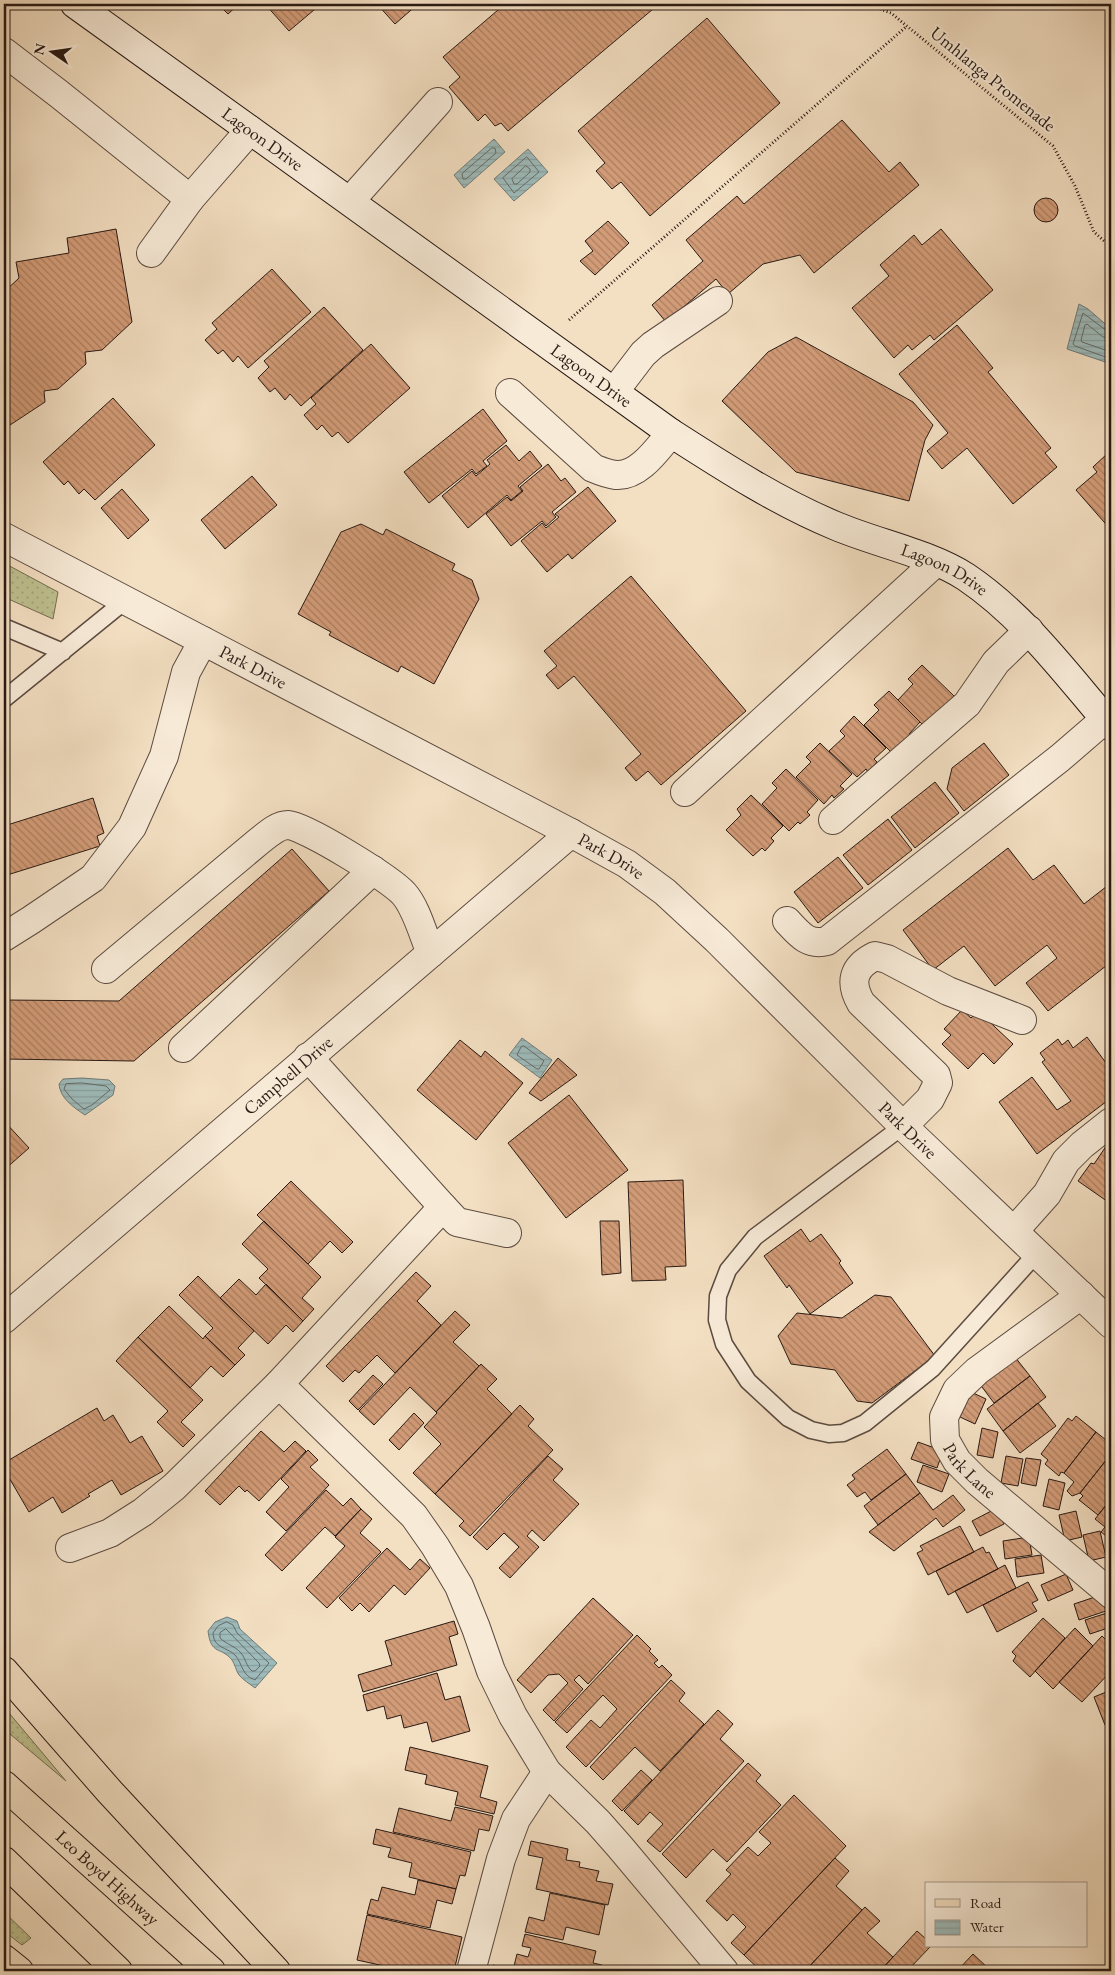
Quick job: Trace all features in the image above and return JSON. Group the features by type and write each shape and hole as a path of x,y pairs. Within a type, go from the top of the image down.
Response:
{"main road":[{"path":"4,1671 110,1792 276,1971"},
{"name":"Leo Boyd Highway","path":"4,1785 211,1971"},
{"path":"4,1861 118,1971"},
{"path":"4,1959 19,1971"}],"street":[{"name":"Lagoon Drive","path":"75,4 671,433 772,496 836,526 936,562 965,576 995,599 1029,630 1109,720"},
{"path":"4,52 190,199"},
{"path":"350,201 438,102"},
{"path":"151,253 190,199 250,130"},
{"path":"614,392 643,354 653,345 718,301"},
{"path":"510,393 593,468 617,475 627,474 643,464 671,433"},
{"name":"Park Drive","path":"4,537 628,864 665,892 717,940 903,1126 1111,1324"},
{"path":"685,792 936,562"},
{"path":"833,820 967,704 996,662 1029,630"},
{"path":"4,937 93,878 132,827 164,756 186,672 203,640"},
{"path":"787,921 802,938 810,942 818,944 828,941 1109,720"},
{"path":"106,969 274,830 288,825 303,831 373,870 386,878 404,894 414,912 430,953"},
{"name":"Campbell Drive","path":"4,1319 571,833"},
{"path":"183,1048 373,870"},
{"path":"903,1126 930,1099 938,1083 936,1075 861,1003 854,991 854,980 858,969 864,961 875,956 887,959 948,991 1022,1020"},
{"path":"308,1057 457,1222 507,1233"},
{"path":"1014,1231 1047,1194 1066,1161 1082,1145 1111,1122"},
{"path":"70,1548 110,1533 174,1487 279,1384 443,1207"},
{"name":"Park Lane","path":"1081,1295 977,1371 957,1390 944,1417 945,1440 957,1461 977,1480 1111,1594"},
{"path":"279,1384 414,1516 459,1586 491,1671 513,1716 546,1772 620,1847 724,1971"},
{"path":"471,1971 501,1859 516,1819 546,1772"}],"lane":[{"path":"4,698 126,600"},
{"path":"4,627 63,652"},
{"path":"903,1126 755,1236 728,1270 718,1296 717,1320 724,1344 748,1381 788,1418 811,1430 829,1434 843,1433 865,1423 933,1368 1037,1253"}],"path":[{"name":"Umhlanga Promenade","path":"867,4 891,13 1053,146 1075,186 1094,232 1111,247"},
{"path":"544,342 907,26"}],"green space":[{"path":"4,563 58,592 53,619 4,597"},
{"path":"4,1707 66,1781 4,1729"},
{"path":"4,1912 31,1938 22,1945 4,1931"}],"water":[{"path":"494,139 505,152 464,188 454,175"},
{"path":"528,149 548,172 514,201 494,179"},
{"path":"1079,304 1088,309 1111,329 1111,364 1067,349"},
{"path":"522,1038 552,1060 540,1078 509,1055"},
{"path":"63,1079 109,1080 115,1086 113,1095 85,1115 65,1098 59,1084"},
{"path":"227,1617 237,1621 240,1629 277,1663 255,1688 239,1675 228,1656 217,1650 209,1639 208,1631 215,1622"}],"building":[{"path":"218,4 239,4 228,14"},
{"path":"265,4 321,4 289,31"},
{"path":"377,4 418,4 395,24"},
{"path":"505,4 659,4 508,131 501,123 495,126 485,114 478,121 449,87 460,77 443,57"},
{"path":"707,18 780,103 650,216 621,182 612,189 596,171 605,163 578,131"},
{"path":"842,120 889,172 900,162 919,185 814,273 800,255 763,264 728,294 716,279 666,322 652,305 703,261 686,240 737,196 744,204"},
{"path":"1046,198 1055,201 1058,210 1055,219 1046,222 1037,219 1034,210 1037,201"},
{"path":"608,221 629,243 595,275 580,261 593,251 585,241"},
{"path":"116,229 132,322 102,350 85,352 86,364 58,389 44,391 45,402 7,427 4,422 4,292 19,278 16,262 69,253 67,238"},
{"path":"941,229 993,290 934,340 930,335 912,350 908,345 894,358 852,308 889,276 880,265 914,235 922,245"},
{"path":"272,269 311,312 248,368 238,356 233,362 223,350 218,354 205,340 217,329 212,323"},
{"path":"324,307 363,350 301,406 290,394 285,400 275,388 270,392 258,378 269,367 264,361"},
{"path":"957,325 993,368 988,372 1051,448 1045,453 1057,467 1013,504 967,448 942,469 927,451 948,433 899,374"},
{"path":"796,337 913,402 933,425 925,440 909,501 796,472 722,401 768,352"},
{"path":"371,344 410,388 348,443 338,432 332,437 322,425 317,430 304,415 316,404 311,398"},
{"path":"113,398 155,445 95,500 84,489 79,494 68,481 64,485 43,462"},
{"path":"483,409 507,441 483,461 487,466 476,474 472,469 429,503 404,472"},
{"path":"506,445 519,461 530,451 542,466 518,486 522,491 511,500 507,495 468,528 442,496 472,471 476,476 490,464 487,460"},
{"path":"1108,453 1111,457 1111,530 1076,490 1097,472 1093,467"},
{"path":"548,464 561,481 565,478 576,492 552,512 556,517 546,526 542,521 511,546 486,514 507,497 511,501 523,491 520,487"},
{"path":"252,476 277,505 225,549 201,520"},
{"path":"588,487 616,521 572,559 568,554 547,572 521,541 542,523 546,528 559,517 555,514"},
{"path":"122,489 149,520 128,539 101,508"},
{"path":"361,524 383,535 386,529 455,564 452,570 472,580 479,599 434,684 401,666 398,672 329,635 331,632 298,614 341,532"},
{"path":"631,576 746,711 661,785 648,771 636,781 625,768 641,754 574,676 558,689 546,675 557,666 544,651"},
{"path":"922,665 954,696 925,727 898,700 913,684 908,679"},
{"path":"889,691 920,722 909,734 911,737 902,746 900,743 891,752 864,725 879,710 874,705"},
{"path":"854,716 886,748 874,759 877,762 868,772 866,769 857,777 829,751 845,736 840,731"},
{"path":"820,743 852,774 840,786 844,789 834,798 832,795 824,804 796,777 811,762 806,757"},
{"path":"984,743 1009,775 964,811 947,789 952,768"},
{"path":"786,769 818,800 807,812 810,815 800,824 798,822 789,831 762,804 777,788 772,783"},
{"path":"935,782 959,813 915,848 891,817"},
{"path":"751,795 783,826 771,838 774,841 765,851 762,848 753,856 726,830 741,815 737,809"},
{"path":"93,798 104,833 97,836 100,846 4,876 4,826"},
{"path":"888,819 912,850 868,885 843,855"},
{"path":"1008,848 1033,880 1054,865 1084,904 1111,883 1111,962 1048,1011 1026,983 1057,958 1047,945 995,986 964,946 933,970 903,930"},
{"path":"292,849 329,891 134,1061 4,1059 4,1000 119,1001"},
{"path":"838,857 863,888 818,923 794,892"},
{"path":"962,1010 971,1018 978,1011 1013,1044 994,1064 983,1053 968,1069 942,1044 951,1035 944,1029"},
{"path":"1087,1037 1106,1063 1111,1059 1111,1098 1037,1154 999,1102 1032,1077 1057,1110 1071,1101 1042,1062 1045,1060 1040,1053 1058,1039 1062,1045 1068,1040 1073,1048"},
{"path":"460,1040 481,1057 485,1051 523,1083 476,1140 417,1090"},
{"path":"558,1058 577,1075 541,1101 529,1093"},
{"path":"569,1095 628,1170 566,1218 508,1143"},
{"path":"4,1121 29,1148 4,1170"},
{"path":"1111,1139 1111,1204 1078,1181 1091,1163 1094,1164"},
{"path":"683,1180 686,1266 665,1267 666,1280 632,1281 628,1182"},
{"path":"291,1181 353,1242 342,1253 330,1241 308,1264 257,1215"},
{"path":"264,1221 321,1277 302,1298 314,1309 303,1321 259,1278 268,1269 242,1244"},
{"path":"600,1221 619,1221 621,1273 602,1275"},
{"path":"801,1229 810,1242 821,1234 841,1261 839,1263 853,1283 810,1314 789,1285 787,1288 764,1256"},
{"path":"416,1272 431,1286 417,1301 441,1325 395,1373 377,1355 359,1373 355,1370 343,1382 326,1366"},
{"path":"198,1276 254,1331 238,1348 245,1355 235,1365 205,1336 213,1328 179,1295"},
{"path":"239,1279 256,1295 266,1284 303,1321 293,1332 286,1325 268,1344 220,1298"},
{"path":"875,1295 891,1297 935,1356 872,1403 857,1401 835,1370 791,1364 778,1336 797,1313 842,1318"},
{"path":"169,1306 203,1339 205,1336 235,1365 223,1377 211,1366 190,1388 138,1337"},
{"path":"455,1311 470,1325 453,1342 479,1366 436,1412 410,1387 374,1425 359,1411"},
{"path":"138,1337 203,1400 181,1422 195,1435 183,1447 157,1422 168,1411 116,1361"},
{"path":"1011,1352 1030,1376 994,1403 976,1379"},
{"path":"481,1364 497,1379 487,1389 512,1414 435,1494 413,1473 441,1444 424,1427"},
{"path":"373,1375 383,1384 358,1410 349,1401"},
{"path":"1030,1376 1046,1397 1003,1431 987,1409"},
{"path":"971,1392 986,1399 975,1424 960,1417"},
{"path":"1038,1403 1056,1426 1020,1453 1003,1431"},
{"path":"520,1405 534,1419 528,1426 553,1450 470,1536 459,1526 464,1521 435,1494"},
{"path":"97,1408 104,1421 113,1415 130,1443 142,1436 163,1471 121,1495 112,1480 88,1494 90,1496 62,1513 53,1497 29,1512 4,1469 4,1463"},
{"path":"414,1413 424,1423 399,1450 389,1440"},
{"path":"1076,1416 1096,1432 1064,1473 1061,1472 1059,1476 1045,1464 1048,1460 1041,1454 1068,1418 1072,1421"},
{"path":"982,1428 998,1432 993,1458 977,1455"},
{"path":"261,1431 284,1452 295,1441 306,1451 259,1501 247,1490 245,1492 239,1486 220,1505 205,1491"},
{"path":"1096,1432 1111,1444 1111,1454 1080,1493 1072,1496 1067,1491 1074,1482 1064,1473"},
{"path":"918,1442 943,1451 937,1468 911,1459"},
{"path":"887,1449 906,1474 871,1500 865,1492 857,1497 847,1485 855,1479 852,1475"},
{"path":"308,1450 318,1460 310,1467 329,1485 286,1531 266,1512 289,1487 281,1479"},
{"path":"1111,1454 1111,1499 1098,1515 1079,1500 1083,1496 1080,1493"},
{"path":"548,1456 563,1469 553,1480 579,1504 544,1541 532,1530 527,1536 539,1547 510,1578 499,1568 519,1547 504,1533 487,1550 473,1537"},
{"path":"1006,1456 1023,1459 1018,1486 1001,1483"},
{"path":"1026,1458 1041,1460 1036,1486 1021,1483"},
{"path":"923,1465 949,1474 942,1492 917,1482"},
{"path":"906,1474 920,1493 878,1525 864,1506"},
{"path":"1049,1479 1065,1483 1059,1510 1043,1506"},
{"path":"326,1490 343,1506 351,1498 361,1509 335,1536 325,1527 282,1571 265,1555"},
{"path":"920,1493 933,1510 953,1495 965,1510 943,1527 936,1518 894,1551 869,1532"},
{"path":"1111,1499 1110,1539 1101,1532 1105,1527 1095,1519"},
{"path":"997,1508 1004,1524 980,1536 972,1521"},
{"path":"361,1509 372,1519 360,1533 381,1552 327,1608 306,1588 345,1546 335,1537"},
{"path":"1076,1511 1082,1537 1065,1541 1059,1515"},
{"path":"960,1526 974,1552 928,1575 917,1553 923,1550 920,1546"},
{"path":"1100,1531 1106,1557 1089,1561 1083,1535"},
{"path":"1029,1537 1032,1555 1005,1559 1003,1541"},
{"path":"983,1547 986,1553 989,1552 998,1569 948,1595 936,1571"},
{"path":"387,1548 410,1570 420,1559 430,1568 405,1595 394,1585 369,1612 360,1603 352,1611 339,1598"},
{"path":"1041,1555 1044,1573 1017,1577 1015,1559"},
{"path":"1005,1565 1016,1588 967,1613 955,1591"},
{"path":"1066,1574 1073,1590 1048,1601 1041,1585"},
{"path":"1028,1582 1038,1600 1032,1603 1037,1611 997,1632 983,1605"},
{"path":"1101,1595 1106,1611 1079,1620 1074,1604"},
{"path":"593,1598 633,1635 588,1684 579,1675 574,1680 583,1689 554,1721 543,1710 568,1683 559,1674 548,1675 531,1693 517,1680"},
{"path":"1110,1612 1111,1627 1090,1634 1085,1620"},
{"path":"1043,1618 1065,1638 1030,1677 1013,1661 1016,1656 1012,1652"},
{"path":"454,1621 458,1634 449,1637 457,1665 363,1692 358,1675 392,1665 385,1641"},
{"path":"1075,1628 1093,1646 1053,1689 1035,1671"},
{"path":"637,1635 651,1649 649,1651 658,1660 654,1663 659,1668 662,1665 672,1675 586,1767 566,1747 591,1720 600,1728 617,1709 603,1695 567,1733 555,1722"},
{"path":"1102,1636 1111,1645 1111,1671 1082,1702 1059,1682"},
{"path":"437,1673 445,1700 460,1696 470,1731 432,1742 427,1722 404,1728 401,1715 387,1719 384,1706 367,1711 363,1695"},
{"path":"671,1680 685,1693 679,1701 704,1724 660,1771 635,1747 603,1780 590,1767"},
{"path":"1111,1690 1111,1722 1105,1725 1094,1697"},
{"path":"718,1710 733,1724 720,1739 744,1761 660,1852 647,1841 663,1824 650,1812 638,1825 624,1811"},
{"path":"410,1747 488,1766 480,1797 497,1802 494,1814 455,1805 458,1792 425,1784 427,1775 405,1770"},
{"path":"748,1763 761,1775 756,1781 781,1805 727,1862 713,1849 686,1878 662,1854"},
{"path":"641,1770 652,1780 622,1811 612,1801"},
{"path":"794,1795 846,1846 744,1955 731,1943 746,1927 733,1914 727,1921 706,1901 731,1874 726,1870 748,1847 758,1856 771,1843 759,1832"},
{"path":"455,1807 493,1816 489,1831 479,1829 474,1851 393,1832 399,1808 451,1821"},
{"path":"376,1829 471,1852 465,1876 460,1875 456,1889 409,1877 412,1863 388,1857 391,1848 373,1844"},
{"path":"531,1841 568,1849 566,1860 580,1862 579,1867 599,1871 596,1881 613,1884 608,1905 536,1889 543,1858 528,1855"},
{"path":"835,1858 849,1871 836,1886 862,1910 805,1971 761,1971 744,1955"},
{"path":"418,1880 456,1889 452,1904 437,1900 430,1928 367,1914 371,1899 378,1901 382,1887 415,1895"},
{"path":"550,1893 605,1905 599,1935 566,1927 563,1940 525,1932 529,1917 544,1921"},
{"path":"865,1907 880,1921 867,1933 893,1957 880,1971 806,1970"},
{"path":"367,1915 462,1937 454,1971 407,1971 357,1960"},
{"path":"917,1931 925,1938 925,1948 929,1948 909,1969 911,1971 880,1971"},
{"path":"525,1934 596,1951 593,1963 602,1965 601,1971 524,1971 524,1968 514,1966 517,1954 528,1957 531,1948 522,1946"},
{"path":"973,1954 988,1968 985,1971 957,1971"},
{"path":"493,1965 517,1971 491,1971"}]}
